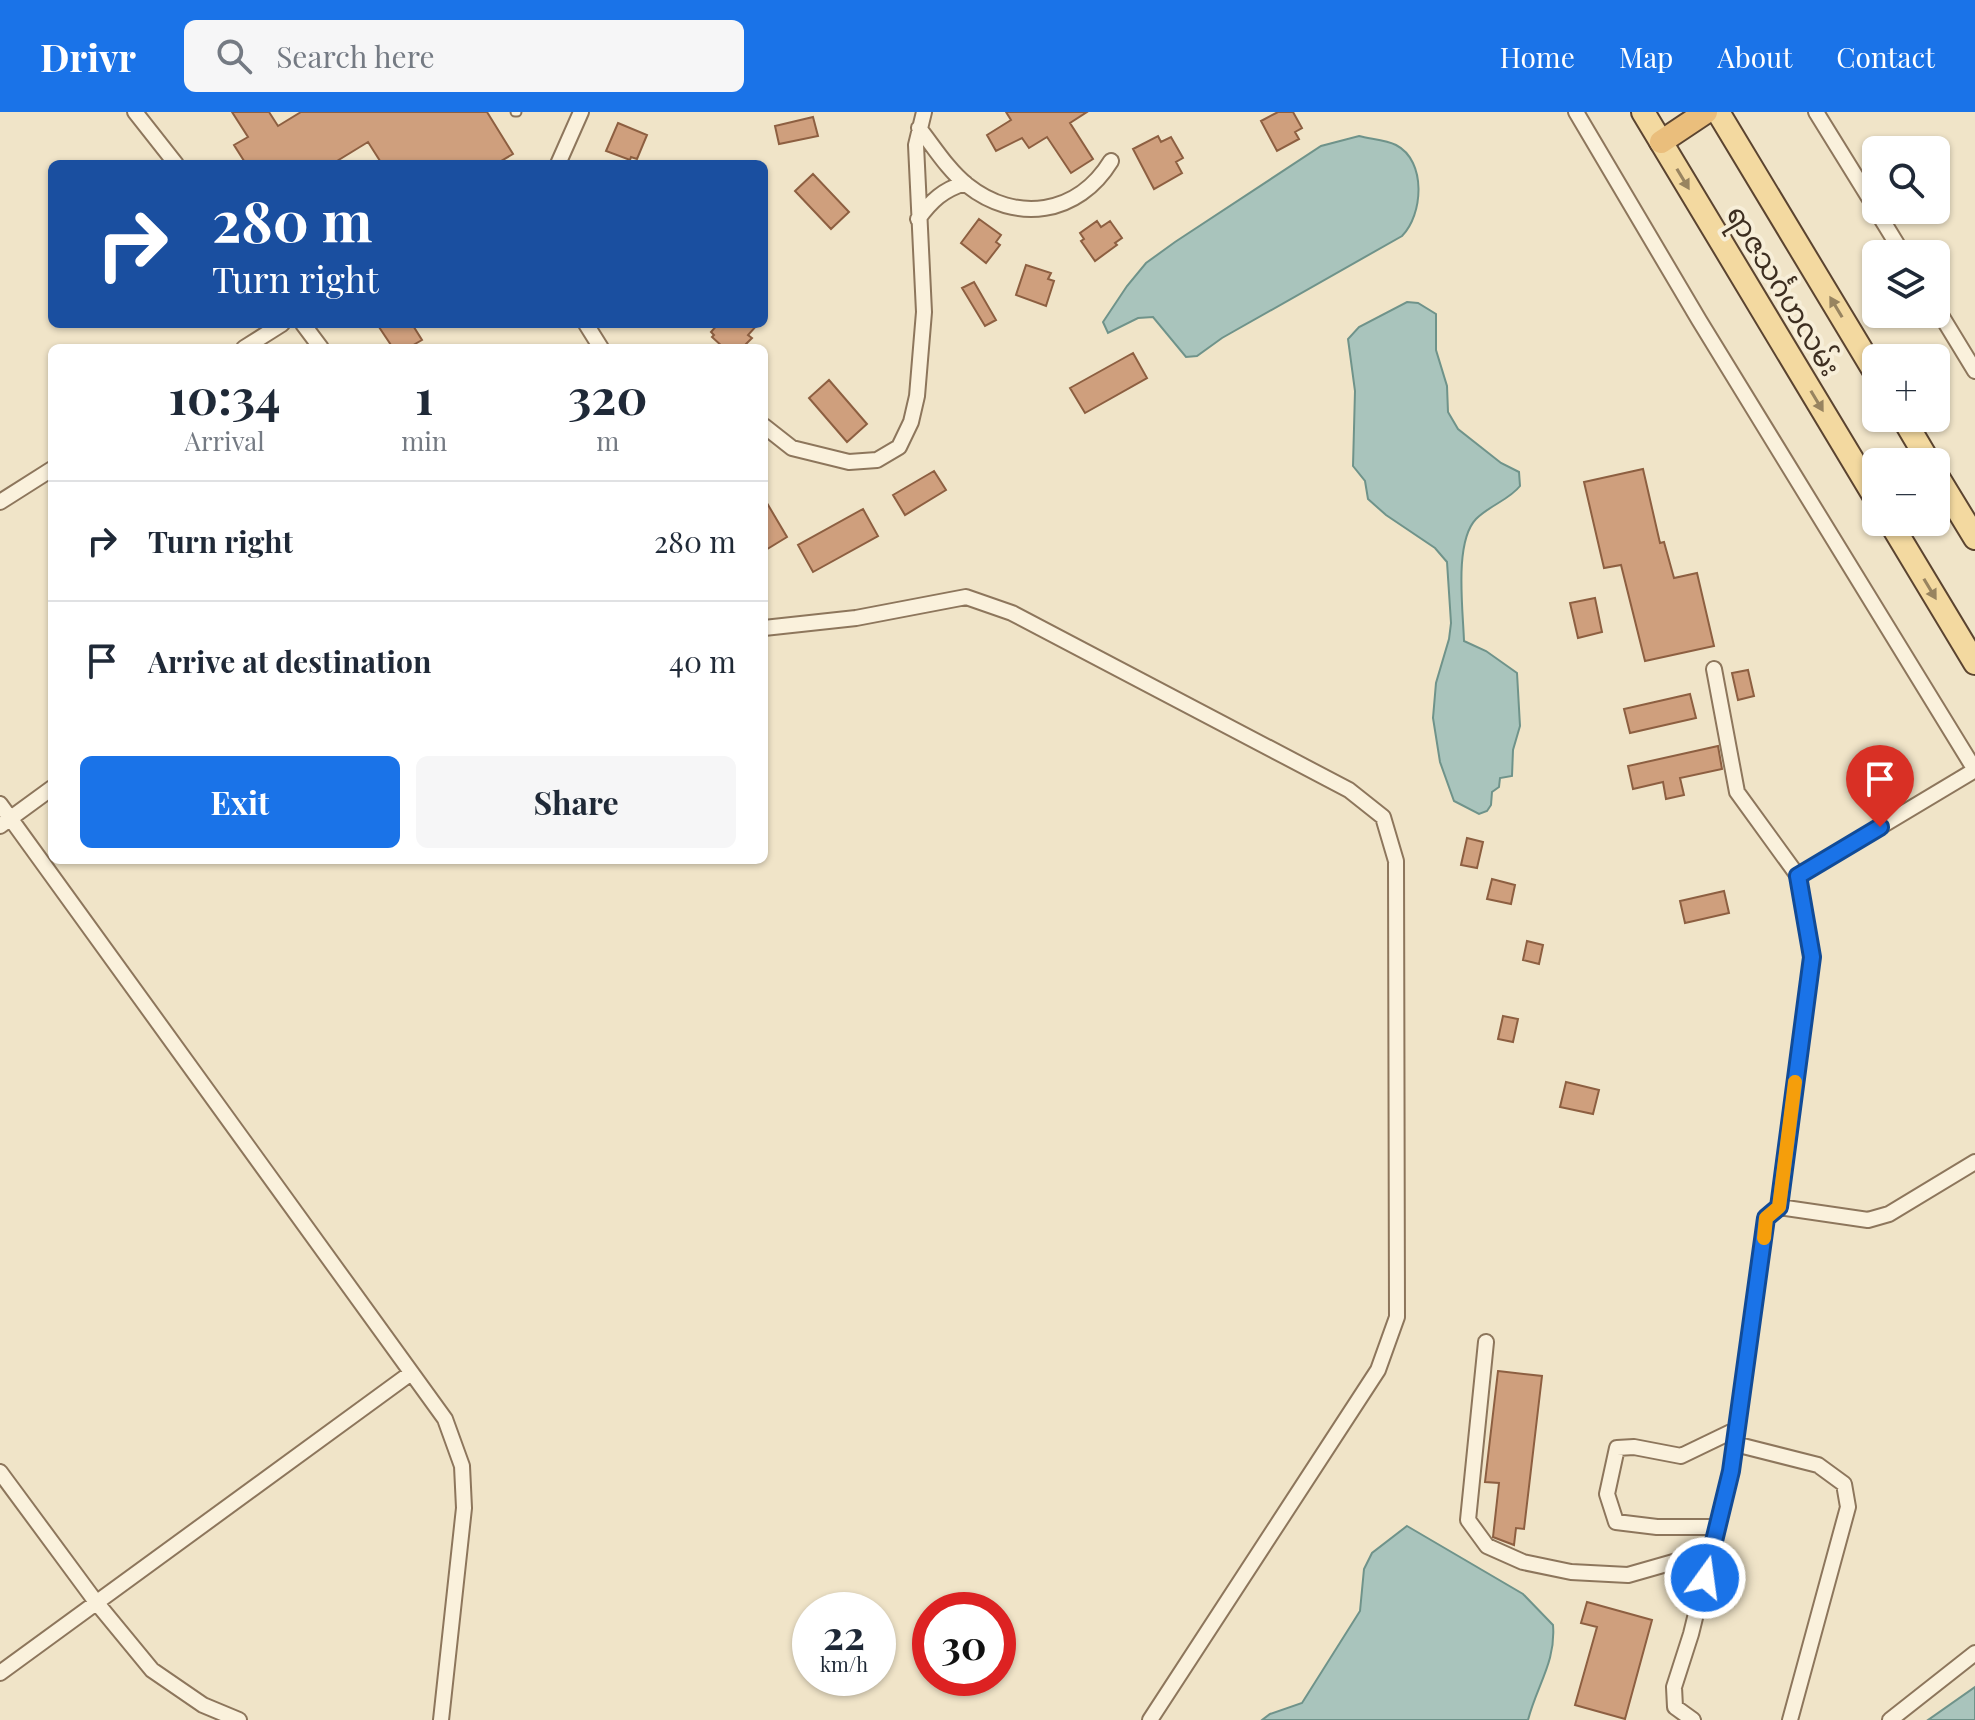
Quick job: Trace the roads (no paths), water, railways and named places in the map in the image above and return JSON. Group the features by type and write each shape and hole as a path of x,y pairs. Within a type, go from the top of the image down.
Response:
{"highway":[{"path":"1661,142 1706,112"}],"main road":[{"name":"ရာဇသင်္ဂဟလမ်း","path":"1643,112 1862,476"},
{"name":"ရာဇသင်္ဂဟလမ်း","path":"1718,112 1862,351"},
{"path":"1950,497 1975,538"},
{"path":"1898,536 1975,663"}],"street":[{"path":"135,112 173,160"},
{"path":"560,160 581,112"},
{"path":"768,429 792,448 849,462 877,460 899,447 911,422 917,396 924,312 916,145 924,112"},
{"path":"1576,112 1975,770 1798,876"},
{"path":"1816,112 1862,187"},
{"path":"919,128 965,183 991,201 1034,209 1058,205 1084,193 1099,179 1111,161"},
{"path":"918,219 933,199 947,188 965,183"},
{"path":"250,344 276,328"},
{"path":"1949,328 1975,371"},
{"path":"0,502 48,472"},
{"path":"768,628 856,618 966,597 1012,613 1349,790 1383,817 1396,861 1397,1317 1378,1370 1150,1720"},
{"path":"1693,1720 1675,1707 1674,1687 1712,1551 1736,1436 1766,1218 1779,1207 1812,957 1798,876 1737,792 1714,669"},
{"path":"5,822 48,791"},
{"path":"0,804 5,822 445,1419 462,1466 464,1508 441,1720"},
{"path":"1779,1207 1868,1220 1889,1214 1975,1162"},
{"path":"1486,1342 1468,1520 1487,1546 1523,1562 1571,1572 1628,1575 1712,1551"},
{"path":"0,1673 411,1373"},
{"path":"1717,1527 1657,1527 1616,1522 1607,1494 1617,1448 1634,1447 1681,1456 1736,1436 1818,1465 1844,1484 1848,1507 1790,1720"},
{"path":"0,1472 96,1602 152,1670 203,1705 239,1720"},
{"path":"1890,1720 1975,1653"}],"water":[{"path":"1359,136 1396,145 1413,163 1417,175 1418,202 1409,227 1402,236 1222,338 1197,356 1186,357 1153,317 1138,318 1108,333 1103,322 1146,263 1321,146"},
{"path":"1407,302 1418,303 1436,314 1436,350 1447,386 1448,412 1458,429 1501,463 1519,472 1520,486 1476,519 1469,530 1462,559 1464,641 1486,651 1517,673 1520,726 1513,750 1512,776 1500,778 1499,787 1492,792 1491,805 1479,814 1454,801 1440,762 1433,718 1436,683 1451,623 1447,562 1435,548 1368,499 1365,481 1353,466 1355,391 1348,339 1359,327"},
{"path":"1407,1526 1523,1594 1553,1625 1552,1651 1528,1720 1262,1720 1302,1703 1360,1611 1364,1569 1372,1553"},
{"path":"1975,1687 1975,1720 1928,1720"}]}
